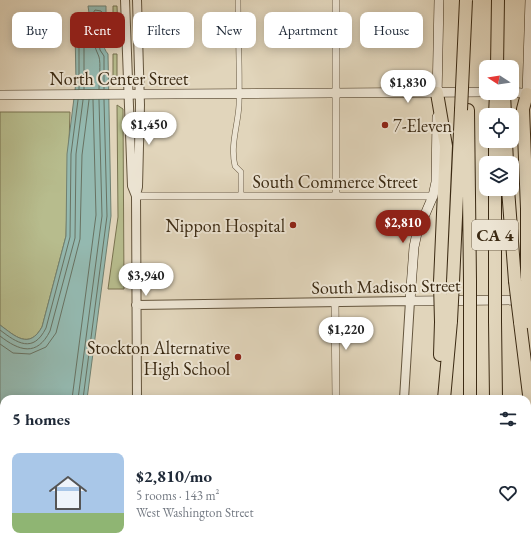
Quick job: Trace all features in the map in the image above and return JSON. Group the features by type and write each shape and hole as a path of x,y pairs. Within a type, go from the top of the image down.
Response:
{"highway":[{"name":"CA 4","path":"467,0 464,110 470,281 470,395"},
{"path":"497,60 498,0"},
{"path":"498,33 500,60"},
{"path":"437,93 446,146 440,282 446,322"},
{"path":"521,281 527,209 523,109 530,95"},
{"path":"444,395 446,322 453,282 464,110"},
{"name":"CA 4","path":"495,196 496,395"},
{"name":"CA 4","path":"509,196 521,281 529,395"}],"main road":[{"path":"410,301 414,246 417,233 433,196 436,182 439,0"},
{"path":"519,93 530,95 530,0"},
{"name":"North Center Street","path":"0,95 479,92"},
{"name":"South Madison Street","path":"410,301 531,300"}],"street":[{"path":"125,0 132,186 136,196"},
{"path":"137,0 140,94 138,187 136,196 137,395"},
{"path":"238,0 239,94 234,153 235,166 241,172 239,195"},
{"path":"336,0 336,195"},
{"name":"South Commerce Street","path":"136,196 433,196"},
{"path":"404,395 410,301"},
{"name":"South Madison Street","path":"136,305 410,301"},
{"path":"335,303 336,395"}],"green space":[{"path":"113,6 117,6 117,12 113,12"},
{"path":"113,54 117,54 117,84 113,84"},
{"path":"117,105 123,109 124,289 108,289 118,217"},
{"path":"0,112 70,112 66,236 42,327 32,338 27,339 16,337 0,325"}],"water":[{"path":"88,6 106,6 106,12 89,12"},
{"path":"75,48 105,48 108,54 111,216 88,395 0,395 0,325 16,337 22,339 32,338 42,327 66,236 67,154 76,82"}],"place":[{"name":"7-Eleven","path":"385,125"},
{"name":"Nippon Hospital","path":"293,225"},
{"name":"Stockton Alternative High School","path":"238,357"}]}
